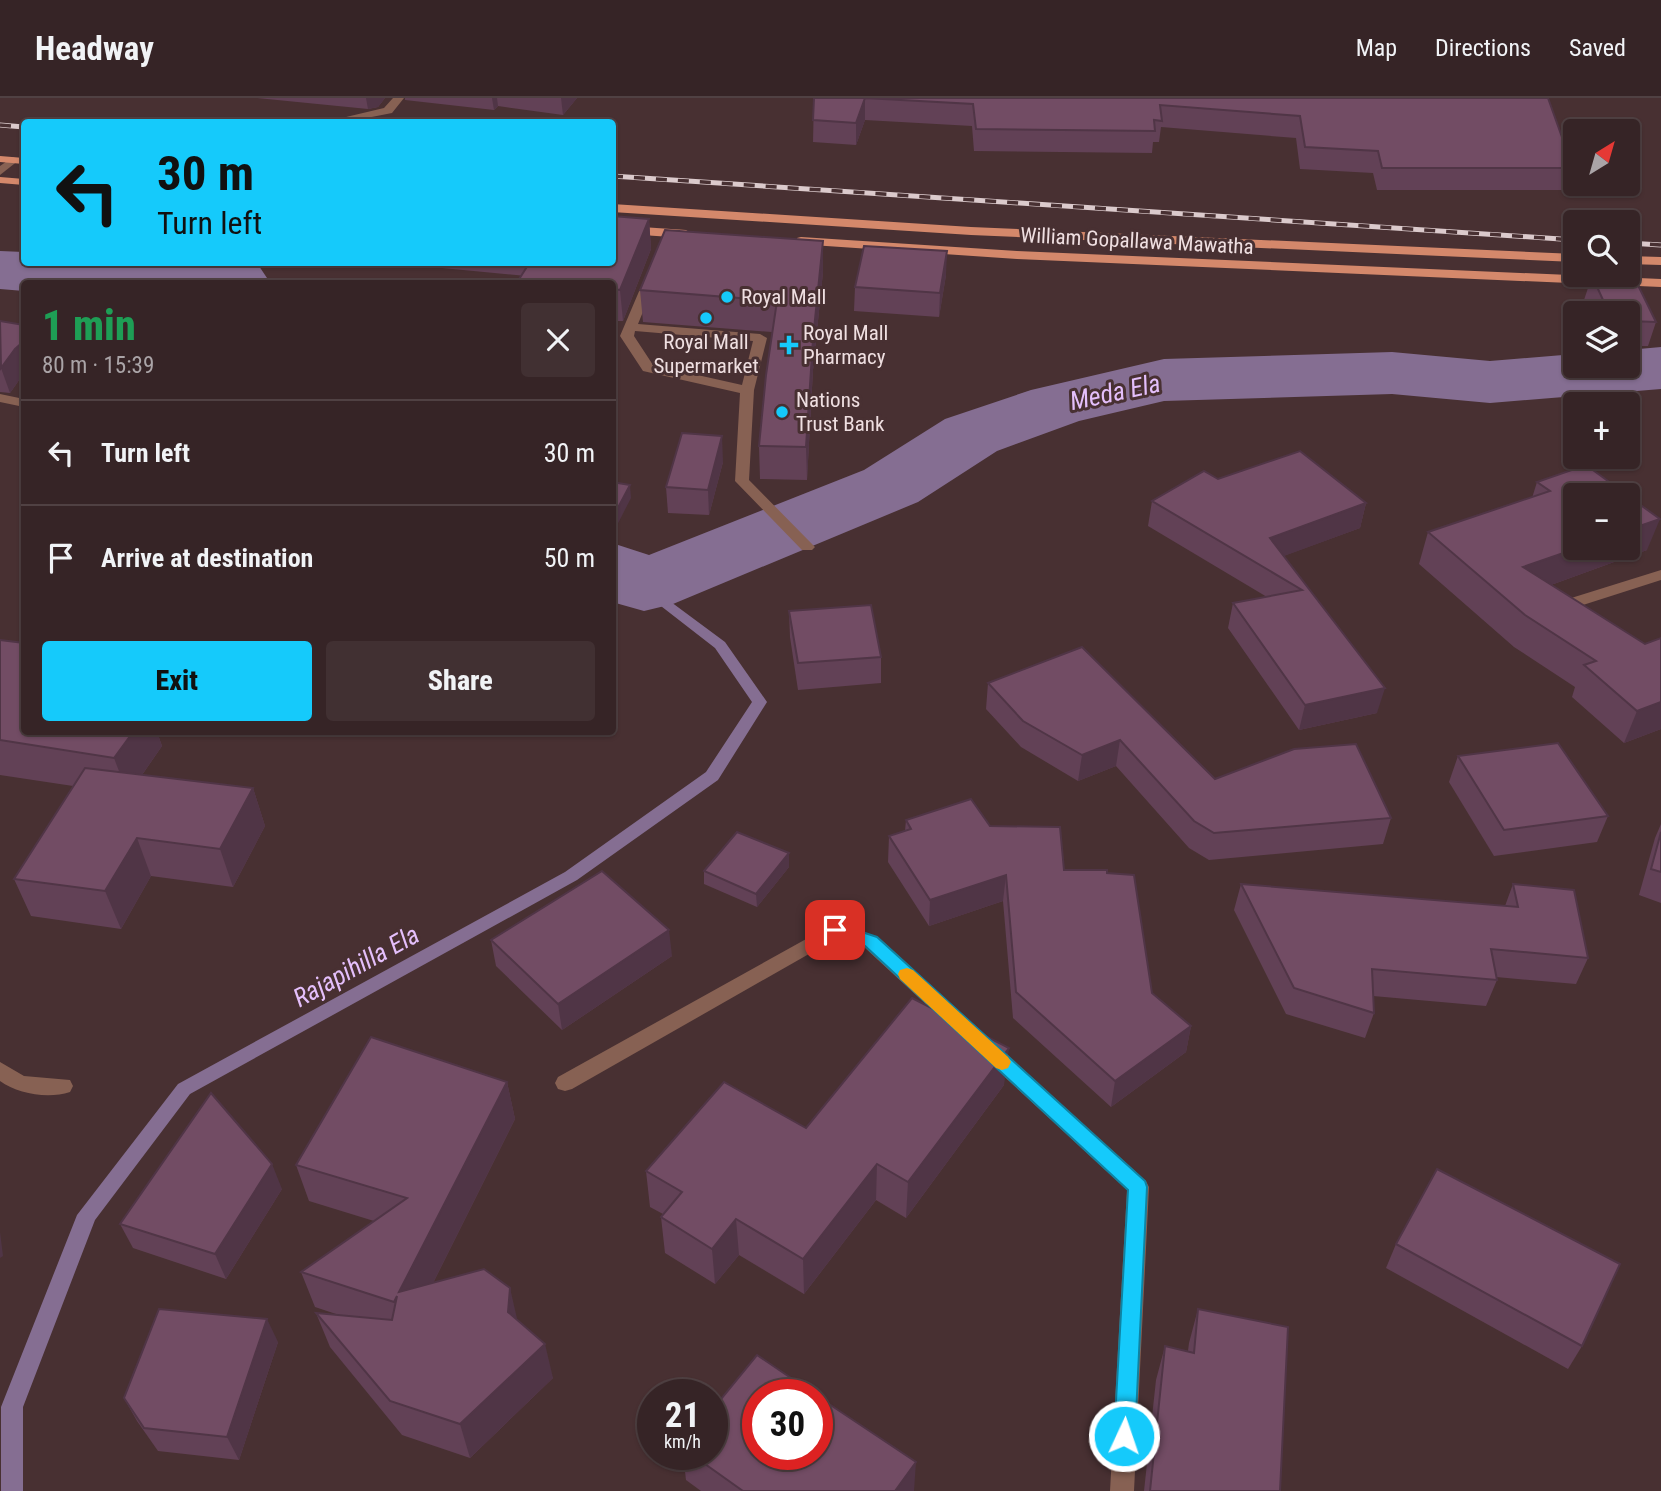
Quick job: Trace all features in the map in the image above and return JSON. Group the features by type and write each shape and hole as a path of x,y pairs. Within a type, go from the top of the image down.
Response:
{"main road":[{"path":"0,180 21,182"},
{"name":"William Gopallawa Mawatha","path":"616,208 971,231 1563,257"},
{"path":"616,230 667,239 697,235"},
{"name":"William Gopallawa Mawatha","path":"781,240 1031,256 1661,283"},
{"path":"1640,260 1661,261"}],"street":[{"path":"346,119 387,111 399,98"},
{"path":"0,172 12,160"},
{"path":"655,268 627,336 648,368 747,390"},
{"path":"631,327 760,338 747,390 741,481 807,547"},
{"path":"0,398 21,402"},
{"path":"1558,608 1661,575"},
{"path":"565,1083 835,930 871,942 1138,1187 1122,1491"},
{"path":"0,1070 20,1084 64,1086"}],"building":[{"path":"814,98 865,98 856,123 813,120"},
{"path":"865,98 1548,98 1563,140 1563,168 1382,168 1378,151 1305,147 1300,116 1160,105 1162,121 1154,120 1155,131 976,129 973,104"},
{"path":"616,216 649,219 620,290 616,290 616,280 519,280 527,266 616,266"},
{"path":"665,230 823,241 806,447 759,446 777,301 640,290"},
{"path":"864,246 947,251 940,293 855,287"},
{"path":"1597,287 1639,287 1656,322 1640,321 1640,301 1603,301"},
{"path":"0,321 21,324 21,344 1,368"},
{"path":"682,433 722,436 708,490 666,487"},
{"path":"1300,451 1366,503 1270,538 1385,688 1305,705 1233,603 1302,590 1152,501 1204,471 1218,479"},
{"path":"1574,469 1591,469 1611,483 1563,483 1563,553 1523,567 1645,644 1661,638 1661,702 1637,711 1584,665 1596,661 1525,615 1428,532 1550,491 1537,482"},
{"path":"616,483 630,485 616,511"},
{"path":"1640,505 1660,519 1640,526"},
{"path":"871,605 881,657 798,663 789,611"},
{"path":"0,640 21,643 21,735 131,735 114,758 0,740"},
{"path":"1082,647 1215,779 1294,749 1356,744 1391,818 1214,833 1194,821 1120,740 1082,755 1023,721 988,683"},
{"path":"1558,743 1608,816 1504,830 1458,756"},
{"path":"85,768 253,788 220,849 137,838 105,891 14,879"},
{"path":"971,799 990,826 1060,827 1064,870 1107,870 1107,873 1134,875 1152,993 1191,1026 1115,1081 1016,992 1006,875 930,900 889,836 911,829 906,820"},
{"path":"737,832 789,853 756,894 704,871"},
{"path":"1661,832 1661,872 1651,869"},
{"path":"602,871 669,930 558,1004 491,940"},
{"path":"1241,884 1518,907 1513,884 1574,890 1588,958 1491,949 1497,980 1372,969 1374,1013 1294,988"},
{"path":"912,998 1009,1048 908,1182 877,1164 803,1259 736,1219 712,1249 661,1217 682,1192 646,1171 724,1082 806,1128"},
{"path":"371,1037 507,1082 399,1292 484,1269 510,1288 508,1312 545,1344 460,1424 390,1401 316,1313 392,1320 397,1296 394,1302 301,1272 407,1198 296,1165"},
{"path":"211,1093 272,1164 215,1254 120,1224"},
{"path":"1437,1169 1620,1264 1582,1346 1396,1244"},
{"path":"159,1309 267,1319 227,1437 144,1428 124,1398"},
{"path":"1198,1309 1288,1327 1280,1491 1150,1491 1165,1346 1194,1353"},
{"path":"757,1355 792,1379 742,1379 742,1470 833,1470 833,1407 916,1462 895,1491 743,1491 713,1470 728,1470 728,1390"}],"waterway":[{"name":"Meda Ela","path":"0,270 15,272 152,268 236,280"},
{"name":"Meda Ela","path":"616,570 644,586 891,486 971,435 1056,405 1164,380 1392,373 1490,382 1661,368"},
{"name":"Rajapihilla Ela","path":"12,1491 12,1407 87,1215 184,1089 571,876 712,776 760,702 720,645 644,586"}],"railway":[{"path":"0,125 21,127"},
{"path":"616,176 1563,239"},
{"path":"1640,244 1661,245"}],"slow traffic":[{"path":"907,974 1002,1062"}],"place":[{"name":"Royal Mall","path":"727,297"},
{"name":"Royal Mall Supermarket","path":"706,318"},
{"name":"Royal Mall Pharmacy","path":"789,345"},
{"name":"Nations Trust Bank","path":"782,412"}],"route":[{"path":"835,930 871,942 1138,1187 1124,1436"}]}
